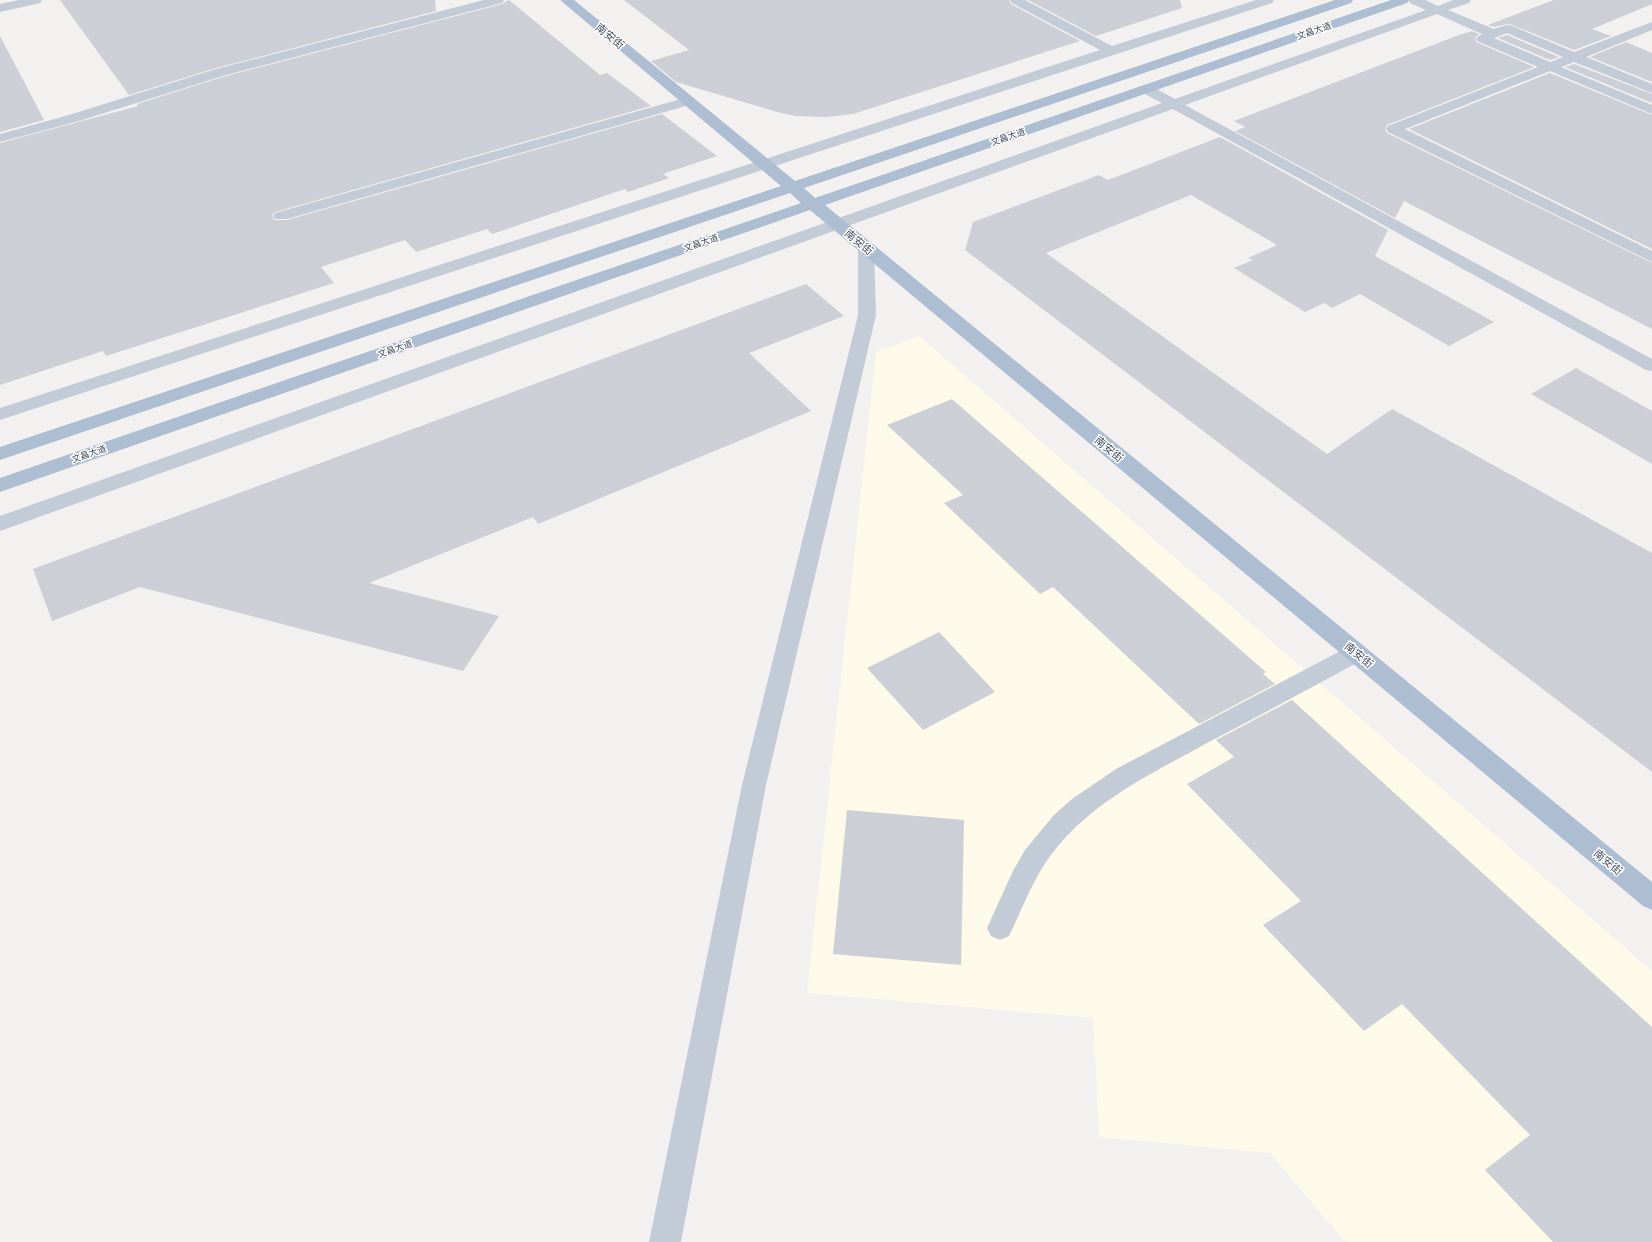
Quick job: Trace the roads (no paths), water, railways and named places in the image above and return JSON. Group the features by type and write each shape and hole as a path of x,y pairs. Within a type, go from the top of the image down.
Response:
{"main road":[{"name":"南安街","path":"566,0 1652,898"},
{"name":"文昌大道","path":"0,454 1347,0"},
{"name":"文昌大道","path":"0,485 1403,0"}],"street":[{"path":"0,8 36,0"},
{"path":"0,138 74,118 221,72 498,0"},
{"path":"1016,0 1111,51"},
{"path":"0,414 1268,0"},
{"path":"1414,0 1494,34"},
{"path":"0,524 1465,0"},
{"path":"1652,26 1393,129 1652,257"},
{"path":"1652,89 1507,29 1482,38 1652,110"},
{"path":"1146,89 1652,366"},
{"path":"281,216 688,101"},
{"path":"665,1242 754,785 867,315 866,248"},
{"path":"1000,928 1014,892 1032,859 1054,830 1075,809 1099,791 1125,776 1356,652"}]}
